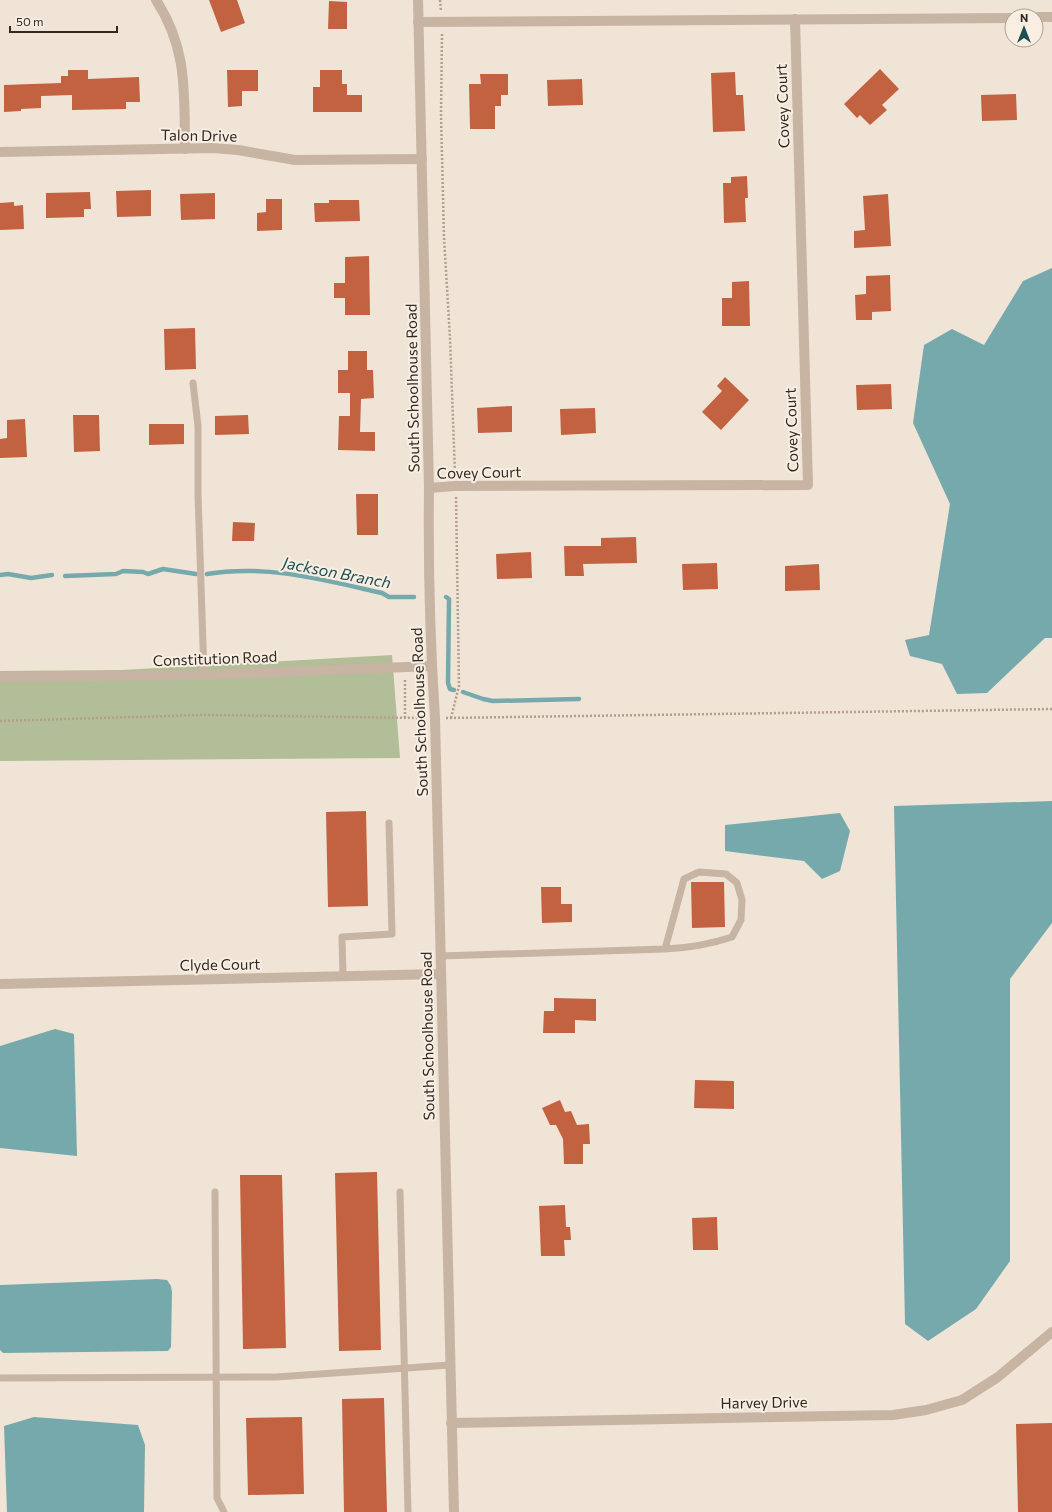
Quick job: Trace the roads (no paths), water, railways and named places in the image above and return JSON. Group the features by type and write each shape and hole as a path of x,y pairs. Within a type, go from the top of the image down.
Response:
{"street":[{"path":"156,0 174,33 180,54 184,80 185,149"},
{"name":"South Schoolhouse Road","path":"418,0 429,488 428,554 435,718 454,1512"},
{"path":"418,22 1004,18"},
{"name":"Covey Court","path":"429,488 455,486 808,485 795,19"},
{"name":"Talon Drive","path":"0,152 226,148 295,160 422,159"},
{"name":"Constitution Road","path":"0,677 204,674 432,666"},
{"name":"Clyde Court","path":"0,984 441,974"},
{"name":"Harvey Drive","path":"451,1423 893,1415 926,1410 962,1400 998,1377 1052,1332"}],"lane":[{"path":"193,383 198,426 198,494 204,674"},
{"path":"343,976 342,937 392,934 390,823"},
{"path":"440,956 665,949 718,942 732,937 741,920 742,900 737,883 726,874 720,873 699,872 684,879 665,949"},
{"path":"216,1192 216,1498 224,1512"},
{"path":"400,1192 408,1512"},
{"path":"0,1378 276,1377 450,1365"}],"water":[{"path":"1052,268 1052,638 1045,638 987,693 957,694 942,664 910,656 905,640 929,635 950,504 913,423 924,345 952,329 984,345 1023,281"},
{"path":"1052,801 1052,923 1010,979 1010,1261 976,1309 928,1341 905,1324 894,806"},
{"path":"840,813 850,831 840,871 822,879 804,861 725,851 725,825"},
{"path":"55,1029 74,1034 77,1156 0,1148 0,1046"},
{"path":"157,1279 167,1280 171,1286 172,1292 171,1347 168,1351 3,1353 0,1350 0,1285"},
{"path":"34,1417 138,1425 145,1445 144,1512 7,1512 4,1426"}],"waterway":[{"name":"Jackson Branch","path":"65,576 116,574 123,571 143,572 148,574 163,569 196,574"},
{"name":"Jackson Branch","path":"207,574 229,571 273,572 338,583 382,593 389,597 414,597"},
{"name":"Jackson Branch","path":"0,575 8,574 31,578 52,575"},
{"name":"Jackson Branch","path":"446,597 449,599 448,683 450,689 454,690"},
{"name":"Jackson Branch","path":"463,692 493,701 579,699"}]}
